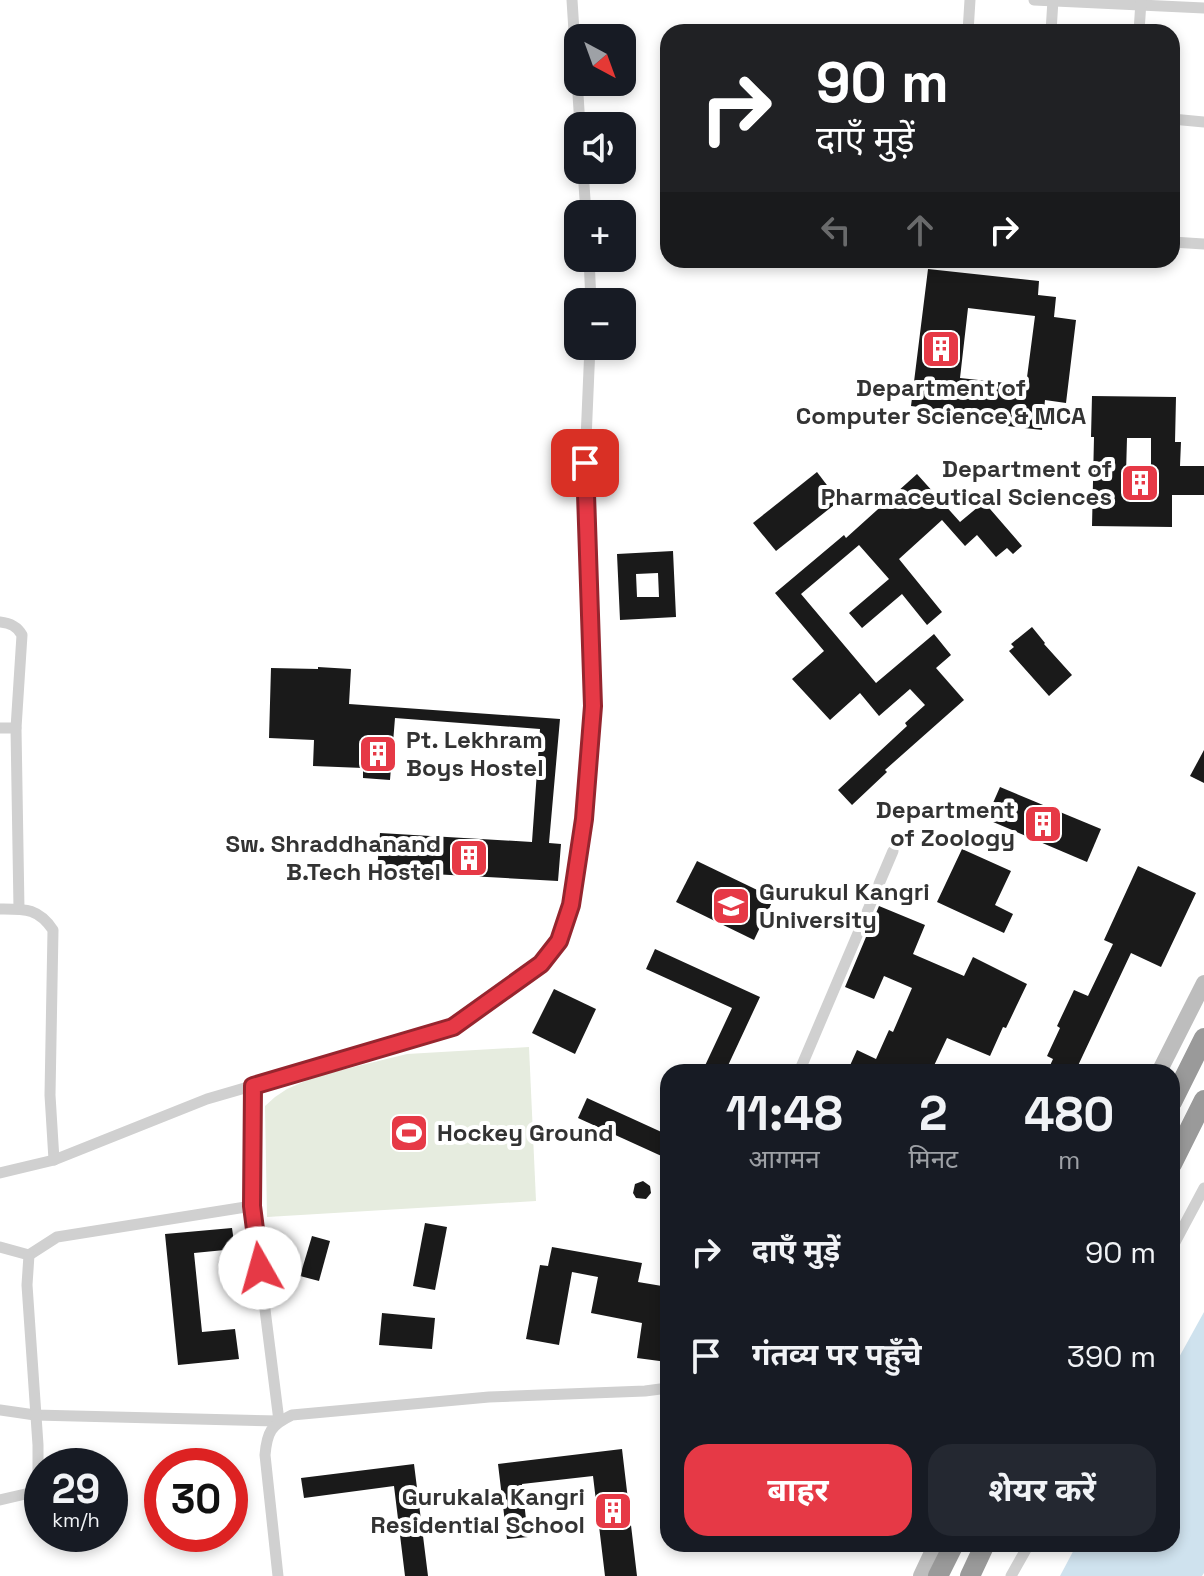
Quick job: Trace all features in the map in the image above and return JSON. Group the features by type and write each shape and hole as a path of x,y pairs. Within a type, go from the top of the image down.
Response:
{"highway":[{"path":"1180,1086 1204,1038"},
{"path":"1180,1148 1204,1100"},
{"path":"938,1576 950,1552"},
{"path":"970,1576 981,1552"}],"street":[{"path":"572,0 579,112"},
{"path":"968,24 970,0"},
{"path":"1034,0 1141,2 1204,8"},
{"path":"1051,24 1052,0"},
{"path":"1140,24 1141,2"},
{"path":"1180,120 1204,122"},
{"path":"1180,242 1204,244"},
{"path":"0,1173 54,1160 207,1099 453,1027 541,964 559,941 571,905 584,819 593,706 585,463 589,360"},
{"path":"0,622 14,626 22,635 16,728 19,909"},
{"path":"0,728 16,728"},
{"path":"803,1064 893,851"},
{"path":"0,909 37,913 53,930 50,1095 54,1160"},
{"path":"1163,1064 1204,983"},
{"path":"253,1086 252,1206 279,1421 267,1436 265,1455 278,1576"},
{"path":"1180,1233 1204,1188"},
{"path":"0,1247 29,1255 57,1237 252,1206"},
{"path":"0,1500 34,1492 38,1487 27,1285 29,1255"},
{"path":"0,1410 35,1415 279,1421 292,1415 489,1397 660,1389"},
{"path":"921,1576 932,1552"},
{"path":"1011,1576 1024,1552"}],"shaded area":[{"path":"529,1047 536,1201 267,1217 265,1106 287,1089 317,1076 407,1054"}],"water":[{"path":"1204,1312 1204,1573 1202,1576 1060,1576 1073,1552 1180,1552 1180,1356"}],"building":[{"name":"Department of Computer Science & MCA","path":"928,269 1039,281 1038,295 1056,297 1054,317 1076,320 1066,403 1045,400 1042,430 964,421 965,413 911,406","holes":["968,308 1035,316 1026,385 960,378"]},
{"name":"Department of Pharmaceutical Sciences","path":"1092,396 1176,397 1175,442 1181,442 1180,466 1204,466 1204,495 1172,495 1172,527 1092,526 1094,437 1091,437","holes":["1127,438 1151,438 1151,475 1126,474"]},
{"path":"817,472 839,501 776,551 753,523"},
{"path":"917,474 960,522 984,502 1022,546 1013,554 1007,548 996,557 977,535 965,546 942,520 899,559 942,612 927,625 902,594 862,628 849,613 889,579 859,545 801,594 876,683 934,634 951,655 936,668 964,700 885,770 887,772 852,805 838,790 907,726 905,723 925,705 910,689 879,716 860,693 830,720 792,679 824,651 775,593 844,535 846,538"},
{"path":"673,551 676,617 620,620 617,554","holes":["658,573 659,597 637,597 636,574"]},
{"path":"1032,627 1072,675 1049,696 1009,651 1014,647 1011,644"},
{"path":"271,668 351,669 349,704 560,719 549,843 561,844 558,881 377,871 380,833 532,842 540,729 395,718 390,780 363,778 363,768 313,766 314,740 269,738"},
{"path":"1204,750 1204,783 1190,776"},
{"name":"Department of Zoology","path":"1000,787 1101,829 1087,862 986,819"},
{"path":"962,849 1011,871 995,905 1013,914 1004,933 937,902"},
{"path":"697,861 774,898 754,940 676,902"},
{"path":"1138,866 1196,893 1161,967 1131,953 1079,1064 1051,1064 1053,1059 1047,1056 1074,990 1088,996 1113,944 1104,940"},
{"path":"879,906 925,925 913,954 964,976 973,957 1027,984 990,1056 947,1038 935,1064 851,1064 857,1050 876,1059 889,1030 893,1032 912,988 884,976 874,999 845,987"},
{"path":"655,949 760,997 729,1064 706,1064 732,1008 646,969"},
{"path":"554,989 596,1009 575,1054 532,1033"},
{"path":"587,1098 660,1131 660,1155 578,1118"},
{"path":"643,1181 650,1186 651,1193 646,1199 636,1198 633,1193 635,1184"},
{"path":"425,1223 447,1227 435,1290 413,1286"},
{"path":"232,1228 235,1249 194,1253 202,1332 235,1329 239,1359 178,1365 165,1234"},
{"path":"312,1236 330,1241 319,1281 300,1276"},
{"path":"552,1247 642,1263 638,1282 660,1286 660,1361 637,1358 642,1323 591,1313 598,1277 572,1272 559,1345 526,1339 540,1265 548,1266"},
{"path":"382,1313 435,1318 432,1349 379,1345"},
{"name":"Gurukala Kangri Residential School","path":"622,1449 637,1576 605,1576 593,1476 522,1484 528,1537 507,1539 498,1464"},
{"path":"414,1464 428,1576 405,1576 394,1486 304,1498 301,1478"}],"place":[{"name":"Department of Computer Science & MCA","path":"941,349"},
{"name":"Department of Pharmaceutical Sciences","path":"1140,483"},
{"name":"Pt. Lekhram Boys Hostel","path":"378,754"},
{"name":"Department of Zoology","path":"1043,824"},
{"name":"Sw. Shraddhanand B.Tech Hostel","path":"469,858"},
{"name":"Gurukul Kangri University","path":"731,906"},
{"name":"Hockey Ground","path":"409,1133"},
{"name":"Gurukala Kangri Residential School","path":"613,1511"}],"route":[{"path":"260,1268 252,1206 253,1086 453,1027 541,964 559,941 571,905 584,819 593,706 585,463"}]}
